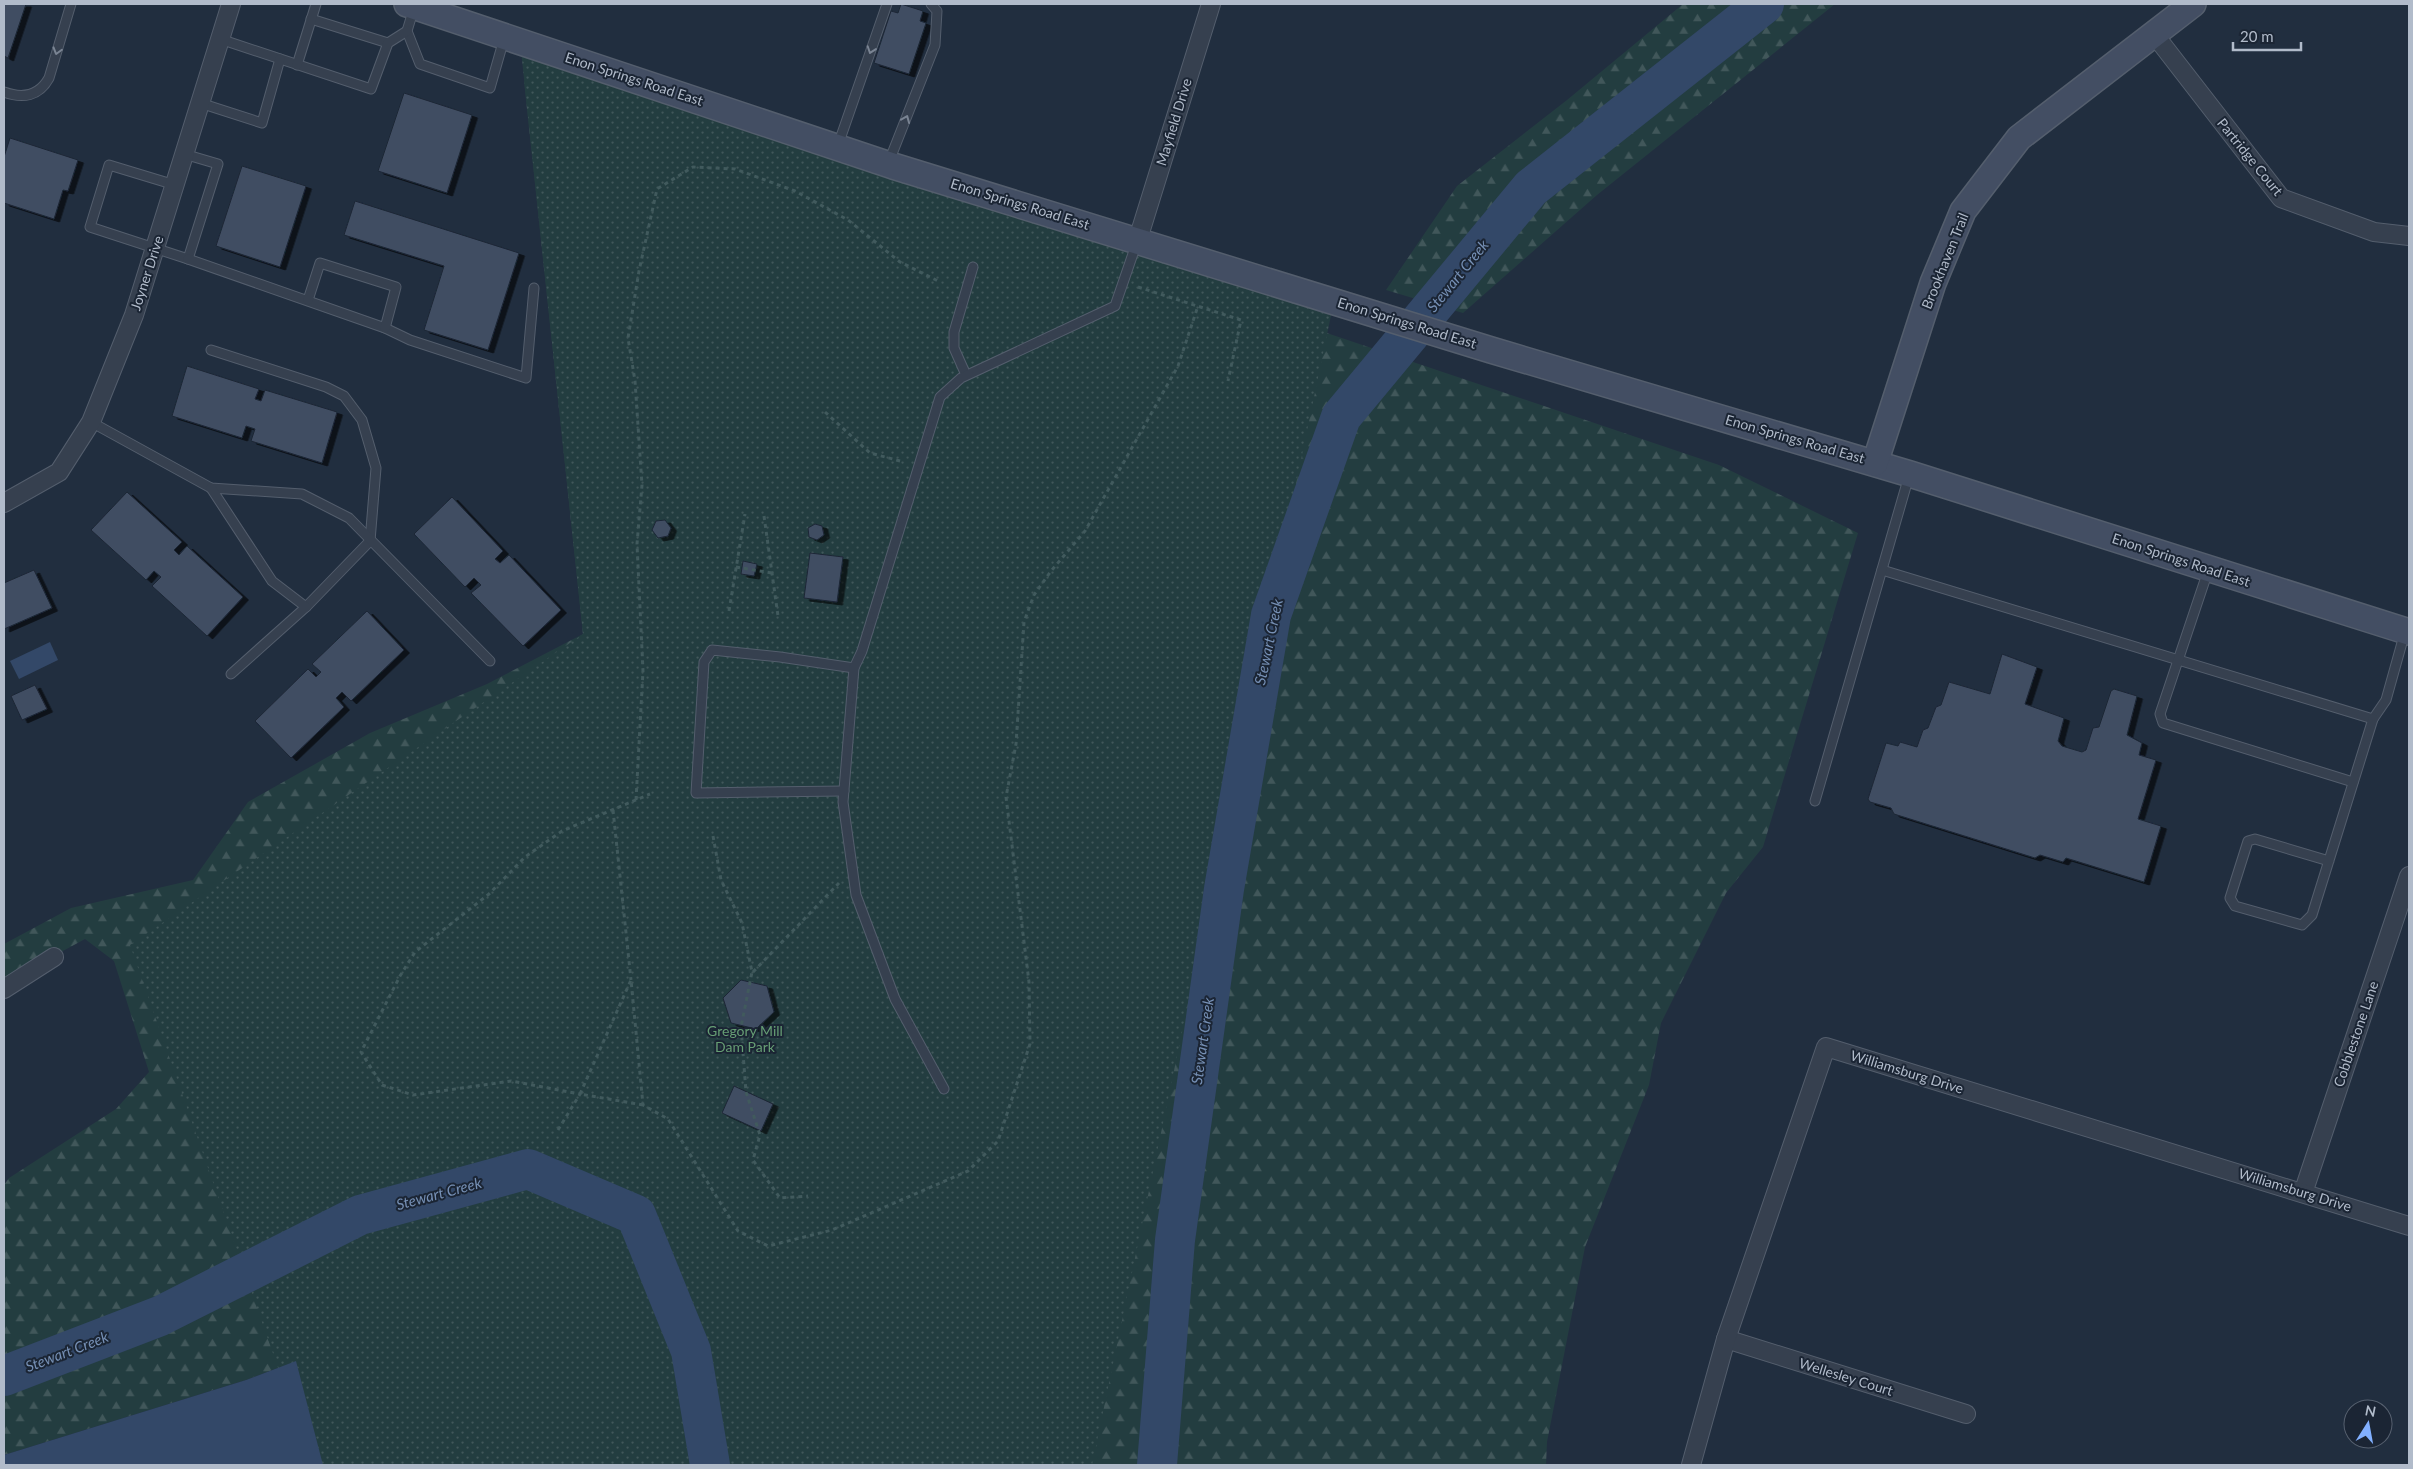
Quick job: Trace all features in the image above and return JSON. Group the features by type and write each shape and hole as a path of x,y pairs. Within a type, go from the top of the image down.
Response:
{"street":[{"name":"Joyner Drive","path":"4,503 59,472 91,422 134,315 231,4"},
{"name":"Mayfield Drive","path":"1138,239 1211,4"},
{"name":"Brookhaven Trail","path":"1875,463 1933,283 1963,211 2019,138 2193,4"},
{"name":"Enon Springs Road East","path":"411,5 888,164 1138,239 1491,350 1875,463 2407,631"},
{"name":"Partridge Court","path":"2154,34 2281,198 2374,232 2409,236"},
{"name":"Cobblestone Lane","path":"2303,1193 2409,876"},
{"path":"4,989 54,958"},
{"name":"Williamsburg Drive","path":"1691,1465 1726,1339 1826,1047 2409,1226"},
{"name":"Wellesley Court","path":"1726,1339 1966,1414"}],"lane":[{"path":"4,92 17,97 32,94 44,88 49,78 71,4"},
{"path":"297,65 316,4"},
{"path":"837,147 887,4"},
{"path":"888,164 935,45 937,11 931,4"},
{"path":"411,5 407,31 420,64 490,88 505,36"},
{"path":"311,19 388,43"},
{"path":"220,39 371,89 388,43 407,31"},
{"path":"200,104 262,123 280,59"},
{"path":"184,154 218,164 188,259"},
{"path":"174,186 109,165 90,227 308,300 384,328 410,340 526,378 534,288"},
{"path":"944,1089 895,1000 856,896 842,802 854,668 862,651 940,396 966,375 1115,306 1138,239"},
{"path":"308,300 320,263 396,287 384,328"},
{"path":"966,375 954,348 954,332 974,267"},
{"path":"211,350 326,387 344,396 362,420 376,468 370,540 306,608 231,674"},
{"path":"91,422 212,488 302,494 349,518 490,661"},
{"path":"1815,801 1910,474"},
{"path":"212,488 272,581 306,608"},
{"path":"2209,568 2160,714 2163,723 2354,782"},
{"path":"1882,570 2373,720"},
{"path":"2329,860 2254,839 2248,841 2230,898 2235,906 2302,925 2312,914 2354,782 2373,720 2386,700 2407,631"},
{"path":"844,791 696,792 704,662 712,650 780,657 854,668"}],"path":[{"path":"636,800 643,671 637,544 642,485 635,381 628,338 639,271 657,189 692,167 735,169 795,191 848,220 900,262 940,282"},
{"path":"1123,282 1242,320 1228,381"},
{"path":"650,794 562,831 525,857 489,894 415,952 400,976 361,1052 382,1084 414,1095 510,1082 643,1105 668,1119 738,1231 768,1246 832,1230 968,1171 998,1141 1030,1044 1029,982 1006,797 1016,744 1024,622 1034,595 1051,571 1085,531 1178,366 1198,306"},
{"path":"824,412 870,453 919,466"},
{"path":"729,611 745,514"},
{"path":"764,516 778,616"},
{"path":"736,567 772,573"},
{"path":"613,810 643,1105"},
{"path":"713,836 721,880 742,924 752,972 741,1027 746,1092 760,1135 753,1160 780,1198 808,1196"},
{"path":"752,972 852,869"},
{"path":"558,1130 580,1094 631,980"}],"green space":[{"path":"1683,4 1835,4 1597,195 1463,313 1386,290 1457,186 1567,100"},
{"name":"Gregory Mill Dam Park","path":"520,41 1334,301 1092,1465 312,1465 130,945 583,634"},
{"name":"Gregory Mill Dam Park","path":"524,81 1306,326 1719,465 1858,533 1763,847 1726,893 1661,1023 1649,1085 1585,1247 1547,1442 1546,1465 323,1465 296,1361 246,1380 4,1455 4,1185 9,1178 116,1109 149,1072 114,961 85,939 4,983 4,944 71,908 193,880 248,802 370,733 487,684 583,634"}],"water":[{"path":"50,642 58,660 19,679 10,661"},
{"path":"296,1361 323,1465 4,1465 4,1455 246,1380"}],"building":[{"path":"4,4 26,4 8,58 4,56"},
{"path":"901,4 923,11 920,21 926,23 909,74 874,63 891,11 898,13"},
{"path":"404,93 472,115 447,193 378,171"},
{"path":"10,138 78,160 68,191 63,190 54,219 4,203 4,157"},
{"path":"242,166 306,186 280,267 216,246"},
{"path":"355,201 519,253 488,350 424,330 444,266 344,235"},
{"path":"187,366 259,389 255,399 261,401 265,390 337,412 322,463 251,441 255,429 246,426 242,438 172,416"},
{"path":"127,492 182,542 174,550 179,555 187,546 243,597 207,636 152,586 161,577 154,571 146,580 91,530"},
{"path":"452,497 503,551 495,559 500,563 509,555 561,610 523,646 471,593 481,585 474,578 465,587 414,534"},
{"path":"665,520 671,528 668,536 658,538 652,530 656,521"},
{"path":"815,524 822,526 824,535 817,540 809,537 808,528"},
{"path":"810,553 843,557 837,602 804,598"},
{"path":"743,561 757,564 754,576 741,574"},
{"path":"34,570 52,608 4,629 4,583"},
{"path":"367,611 404,650 351,701 342,692 336,698 344,707 291,758 255,721 308,669 316,677 321,672 312,664"},
{"path":"2002,654 2037,667 2025,704 2064,718 2058,741 2062,746 2082,752 2086,750 2093,728 2099,727 2111,691 2114,689 2137,696 2127,735 2142,743 2139,755 2156,760 2138,819 2161,826 2144,882 2066,858 2063,862 2040,855 2035,858 1894,814 1891,808 1870,802 1868,799 1886,743 1898,746 1900,742 1917,747 1923,730 1928,728 1936,707 1941,705 1949,682 1990,694"},
{"path":"35,685 47,709 22,720 11,696"},
{"path":"741,980 767,986 774,1012 756,1029 731,1023 723,998"},
{"path":"734,1086 773,1104 761,1131 722,1113"}],"waterway":[{"name":"Stewart Creek","path":"1157,1465 1175,1240 1224,889 1271,615 1341,417 1531,188 1764,4"},
{"name":"Stewart Creek","path":"4,1376 160,1316 360,1215 528,1169 636,1215 691,1351 710,1465"}]}
